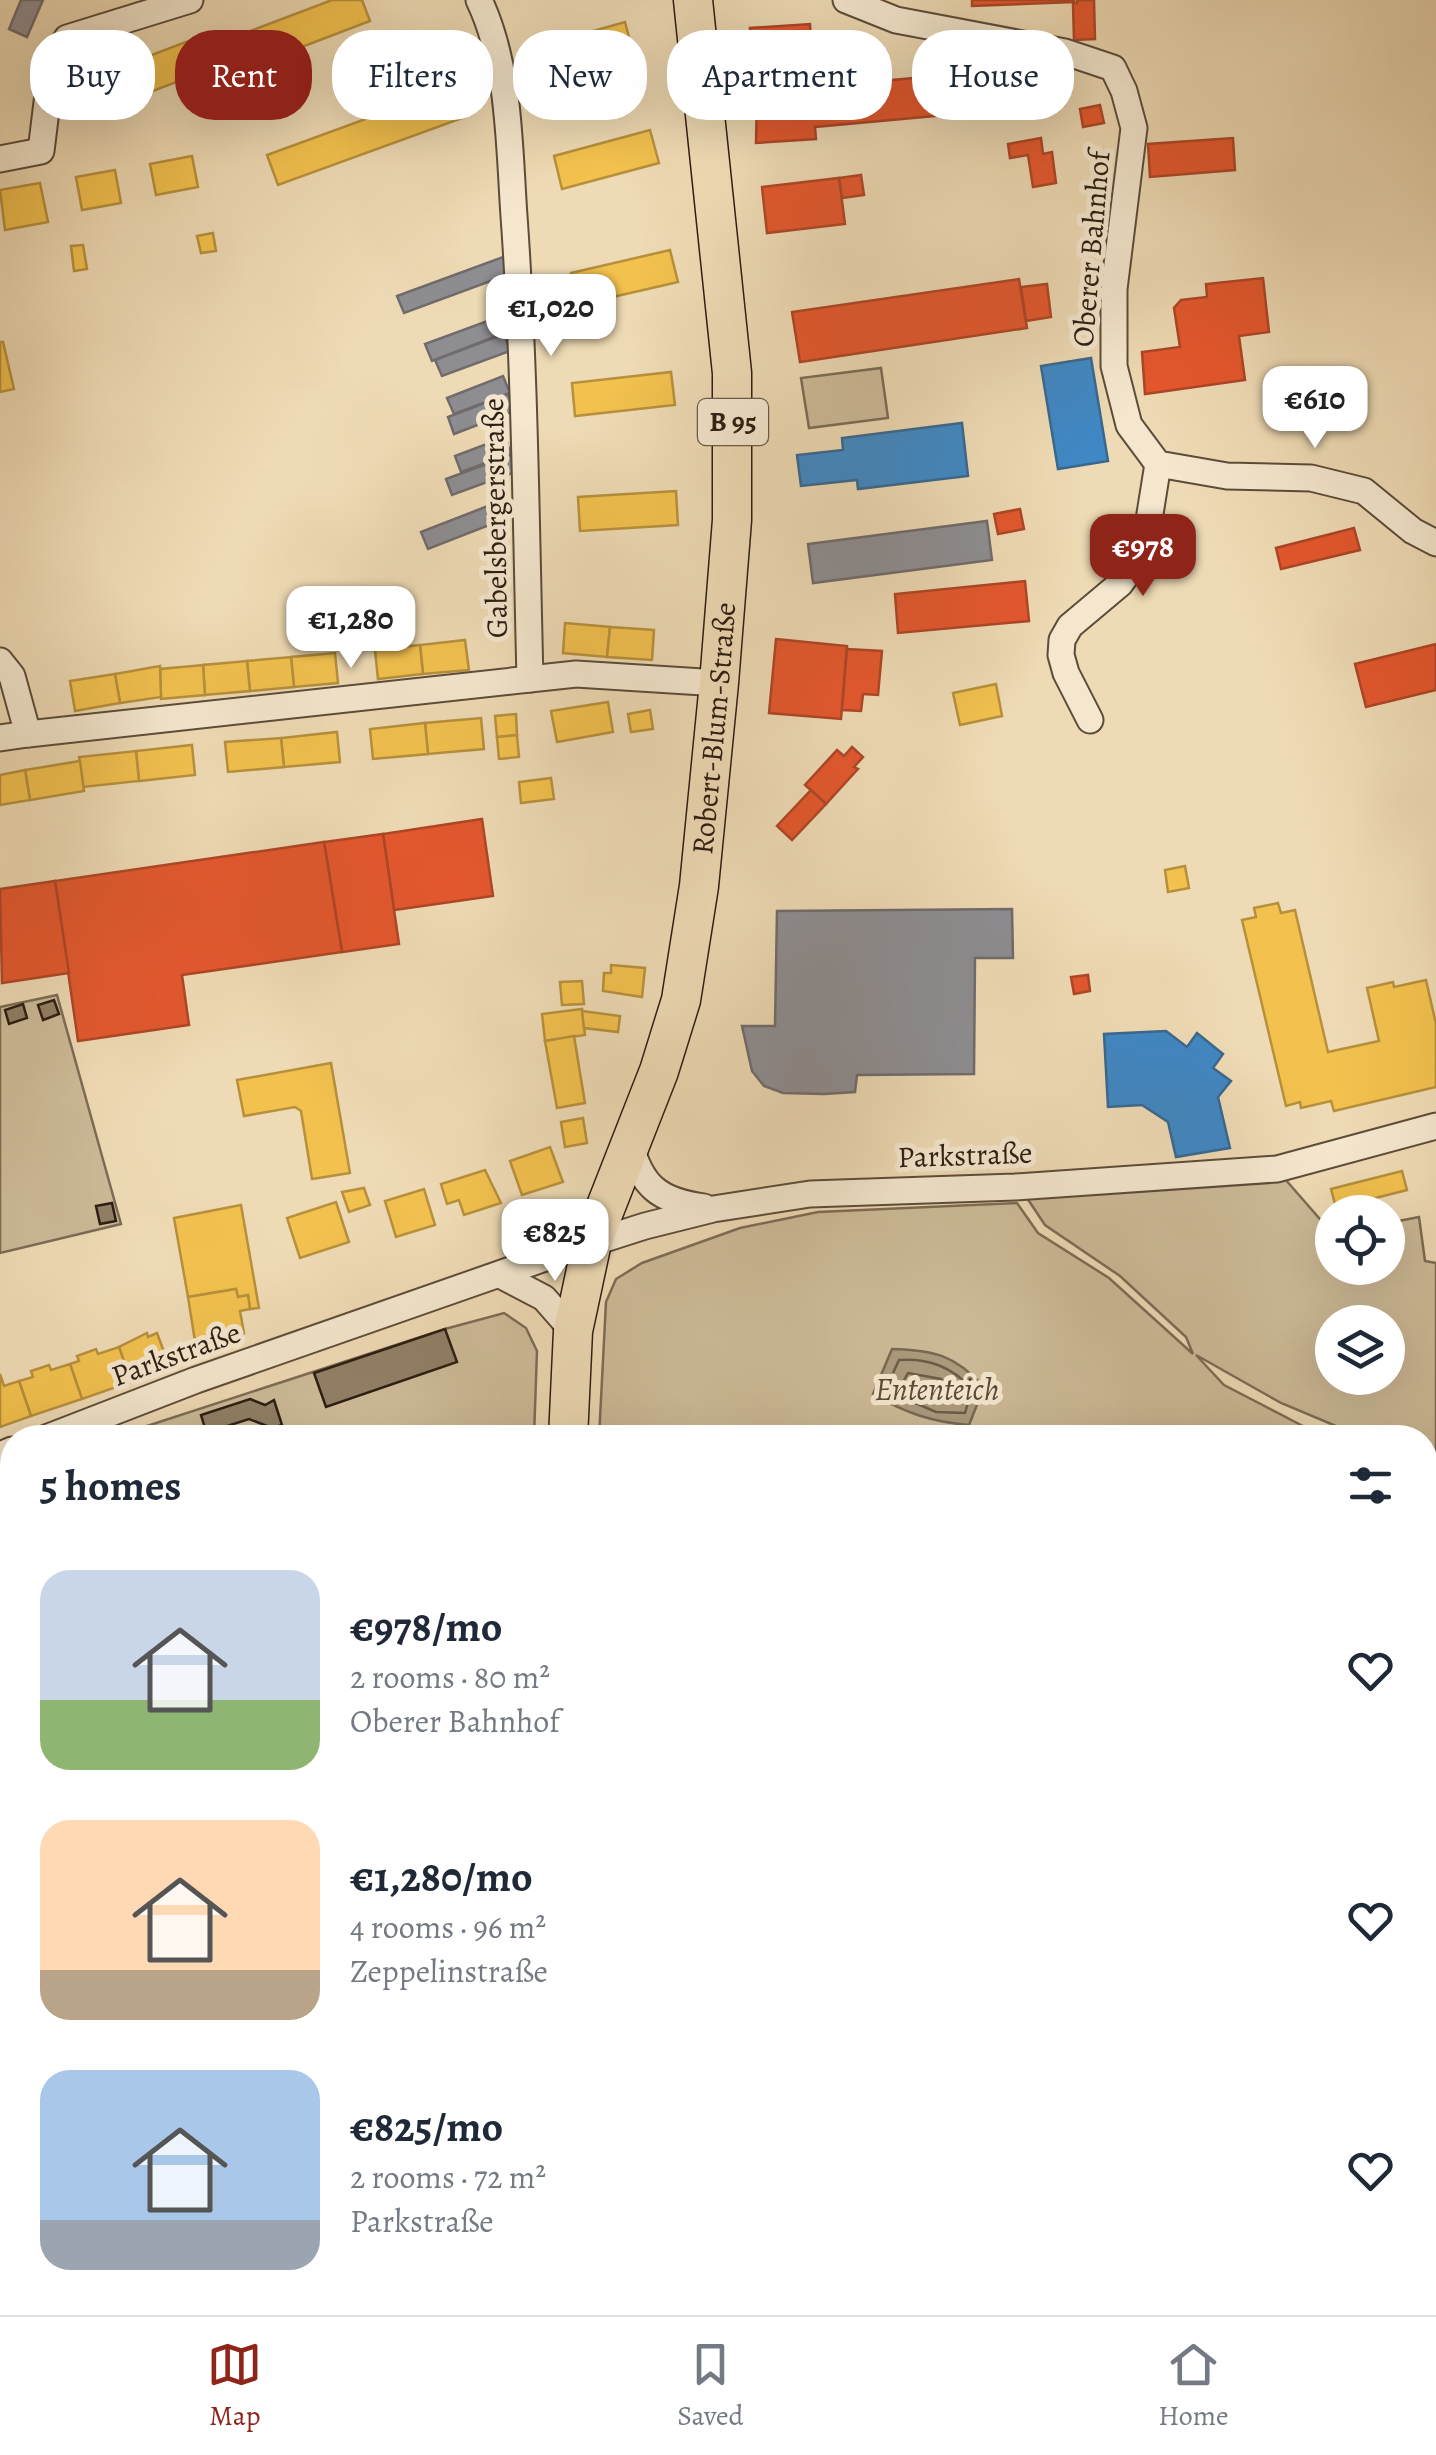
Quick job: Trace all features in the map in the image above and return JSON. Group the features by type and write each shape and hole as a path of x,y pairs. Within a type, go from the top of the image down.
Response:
{"main road":[{"name":"Robert-Blum-Straße","path":"569,1425 573,1332 592,1242 659,1071 684,982 700,886 719,683 732,520 732,373 693,0"}],"street":[{"path":"0,159 41,151 52,62 67,38 190,0"},
{"name":"Gabelsbergerstraße","path":"480,0 494,30 510,156 524,376 530,679"},
{"name":"Oberer Bahnhof","path":"846,0 896,20 1065,52 1113,68 1134,128 1114,289 1114,366 1129,426 1158,464"},
{"path":"1090,720 1066,672 1062,640 1070,626 1120,584 1144,551 1158,464 1228,476 1312,478 1364,491 1413,531 1436,543"},
{"path":"0,661 12,676 28,734"},
{"path":"0,738 576,674 719,683"},
{"name":"Parkstraße","path":"80,1425 196,1380 592,1242 714,1209 810,1194 1015,1187 1277,1169 1436,1126"},
{"path":"630,1143 636,1167 652,1188 674,1202 714,1209"},
{"path":"500,1275 544,1298 573,1332"}],"shaded area":[{"path":"881,368 888,418 809,428 801,378"},
{"path":"57,995 121,1224 0,1253 0,1007"},
{"path":"1285,1179 1315,1213 1315,1285 1405,1285 1405,1220 1419,1217 1425,1261 1436,1263 1436,1425 1333,1425 1281,1403 1196,1355 1224,1385 1301,1425 600,1425 606,1302 616,1279 642,1263 740,1228 818,1212 1017,1203 1038,1233 1109,1278 1193,1354 1186,1337 1120,1276 1045,1225 1025,1195"},
{"path":"504,1313 526,1328 537,1351 534,1425 150,1425"}],"water":[{"name":"Ententeich","path":"892,1349 943,1356 973,1376 984,1387 969,1425 919,1416 873,1394"}],"building: Homes":[{"path":"332,0 362,0 370,21 346,30 332,30 332,35 312,43 312,30 253,30"},
{"path":"625,22 627,30 597,30"},
{"path":"175,46 175,83 155,90 155,54"},
{"path":"363,120 457,120 278,185 267,155"},
{"path":"650,130 659,163 562,189 554,156"},
{"path":"192,156 198,187 156,195 150,164"},
{"path":"115,170 121,203 82,210 76,177"},
{"path":"40,183 48,222 5,230 0,190"},
{"path":"213,233 216,251 201,253 197,236"},
{"path":"83,245 87,269 74,271 71,246"},
{"path":"670,250 678,282 578,305 571,273"},
{"path":"0,342 14,389 0,392"},
{"path":"671,372 675,405 575,416 572,383"},
{"path":"676,491 678,525 580,531 578,497"},
{"path":"356,623 358,641 337,644 334,625"},
{"path":"565,623 610,627 607,657 563,653"},
{"path":"610,627 654,630 652,660 607,657"},
{"path":"465,640 469,670 423,674 420,645"},
{"path":"420,645 423,674 378,679 375,650"},
{"path":"335,653 338,683 294,687 291,657"},
{"path":"291,657 294,687 250,691 247,661"},
{"path":"247,661 250,691 205,695 203,665"},
{"path":"203,665 205,695 161,699 160,669"},
{"path":"160,666 161,697 120,703 115,674"},
{"path":"115,674 120,703 75,711 70,681"},
{"path":"996,684 1002,716 960,725 953,693"},
{"path":"608,702 613,732 557,742 551,711"},
{"path":"650,710 653,729 631,732 628,714"},
{"path":"516,714 517,735 497,737 495,716"},
{"path":"481,718 484,749 428,754 425,723"},
{"path":"425,723 428,754 373,759 370,729"},
{"path":"337,732 340,762 284,767 281,738"},
{"path":"517,735 519,757 499,759 497,737"},
{"path":"281,738 284,767 228,772 225,742"},
{"path":"192,745 195,775 139,781 136,751"},
{"path":"136,751 139,781 83,787 79,757"},
{"path":"80,761 84,791 30,800 25,770"},
{"path":"25,770 30,800 0,805 0,775"},
{"path":"551,778 554,799 521,803 519,782"},
{"path":"1185,866 1189,888 1168,892 1165,870"},
{"path":"1278,903 1281,913 1295,910 1328,1052 1379,1041 1367,988 1426,980 1436,1024 1436,1087 1334,1111 1331,1101 1301,1108 1300,1102 1286,1106 1242,920 1256,917 1254,908"},
{"path":"611,965 645,968 642,997 603,991 604,973 611,973"},
{"path":"582,981 584,1004 562,1005 560,982"},
{"path":"582,1009 585,1035 545,1041 542,1014"},
{"path":"582,1011 620,1016 618,1032 584,1028"},
{"path":"574,1036 585,1103 557,1108 545,1041"},
{"path":"331,1063 350,1173 312,1179 301,1111 295,1107 244,1116 237,1080"},
{"path":"583,1118 587,1143 565,1147 561,1122"},
{"path":"550,1147 563,1182 522,1195 510,1161"},
{"path":"485,1170 501,1203 464,1215 459,1200 447,1204 441,1184"},
{"path":"1402,1171 1407,1190 1387,1195 1333,1195 1331,1189"},
{"path":"364,1188 370,1205 349,1212 342,1192"},
{"path":"424,1189 435,1225 396,1237 385,1201"},
{"path":"336,1202 349,1242 300,1258 287,1218"},
{"path":"241,1205 259,1308 250,1309 248,1295 238,1297 236,1289 188,1297 174,1218"},
{"path":"236,1289 238,1297 248,1295 250,1309 240,1311 244,1333 240,1339 197,1354 188,1297"},
{"path":"147,1333 148,1337 157,1333 170,1368 131,1382 119,1347"},
{"path":"119,1347 131,1382 82,1399 70,1364 79,1361 77,1356 96,1349 98,1354"},
{"path":"70,1364 82,1399 31,1416 19,1381 33,1377 31,1371 49,1365 51,1370"},
{"path":"0,1374 4,1386 19,1381 31,1416 0,1425"}],"building: Shops":[{"path":"972,0 1074,0 1074,2 972,6"},
{"path":"1094,0 1095,39 1074,40 1073,3"},
{"path":"810,24 810,30 750,30"},
{"path":"912,78 912,118 892,120 892,80"},
{"path":"1100,105 1104,123 1083,127 1080,109"},
{"path":"756,120 891,120 815,127 816,139 756,143"},
{"path":"1041,138 1043,154 1052,152 1056,183 1033,187 1028,155 1010,158 1008,144"},
{"path":"1233,138 1235,170 1150,177 1148,144"},
{"path":"861,175 864,195 842,198 839,178"},
{"path":"839,178 845,224 767,233 762,187"},
{"path":"1263,278 1269,332 1239,336 1245,380 1145,394 1142,352 1180,347 1174,308 1181,300 1207,297 1206,284"},
{"path":"1019,279 1027,328 800,362 792,312"},
{"path":"1047,284 1051,317 1026,321 1021,287"},
{"path":"1020,509 1024,529 998,534 994,514"},
{"path":"1354,528 1360,550 1281,569 1276,548"},
{"path":"1025,581 1029,621 898,633 895,594"},
{"path":"776,639 847,646 841,719 769,713"},
{"path":"1436,644 1436,690 1366,707 1355,664"},
{"path":"847,649 882,651 878,695 863,694 861,711 842,710"},
{"path":"852,747 863,757 854,767 858,769 826,804 805,785 837,750 844,756"},
{"path":"811,790 826,804 792,840 777,826"},
{"path":"482,819 493,896 394,910 383,834"},
{"path":"383,834 399,944 342,952 324,842"},
{"path":"324,842 342,952 182,975 189,1025 78,1041 55,881"},
{"path":"55,881 69,973 2,983 0,889"},
{"path":"1088,975 1090,991 1074,994 1071,977"}],"building: Schools":[{"path":"1091,358 1108,461 1058,469 1041,366"},
{"path":"962,423 968,476 858,489 857,480 801,486 797,455 843,450 842,438"},
{"path":"1166,1031 1187,1047 1197,1033 1223,1054 1213,1068 1231,1081 1218,1097 1230,1148 1176,1157 1168,1122 1142,1105 1108,1107 1104,1034"}],"building: Industry":[{"path":"21,0 43,0 27,37 9,29"},
{"path":"503,257 510,274 404,313 397,296"},
{"path":"501,316 507,332 432,361 425,344"},
{"path":"504,334 510,351 442,376 435,360"},
{"path":"503,376 510,393 454,414 447,398"},
{"path":"508,394 514,411 454,434 448,417"},
{"path":"505,437 511,454 461,472 455,456"},
{"path":"511,455 517,471 452,495 446,479"},
{"path":"506,499 512,516 428,549 421,532"},
{"path":"987,521 992,560 813,583 808,544"},
{"path":"1012,909 1013,958 975,958 974,1074 857,1075 855,1092 824,1094 783,1093 764,1086 752,1071 742,1026 775,1026 777,911"}],"building: Other":[{"path":"54,1000 59,1014 43,1020 38,1005"},
{"path":"23,1004 27,1018 9,1024 5,1010"},
{"path":"112,1203 116,1221 100,1224 96,1206"},
{"path":"445,1329 457,1362 326,1407 314,1373"},
{"path":"250,1399 265,1405 274,1400 282,1425 264,1425 249,1419 230,1425 204,1425 201,1415"}]}
